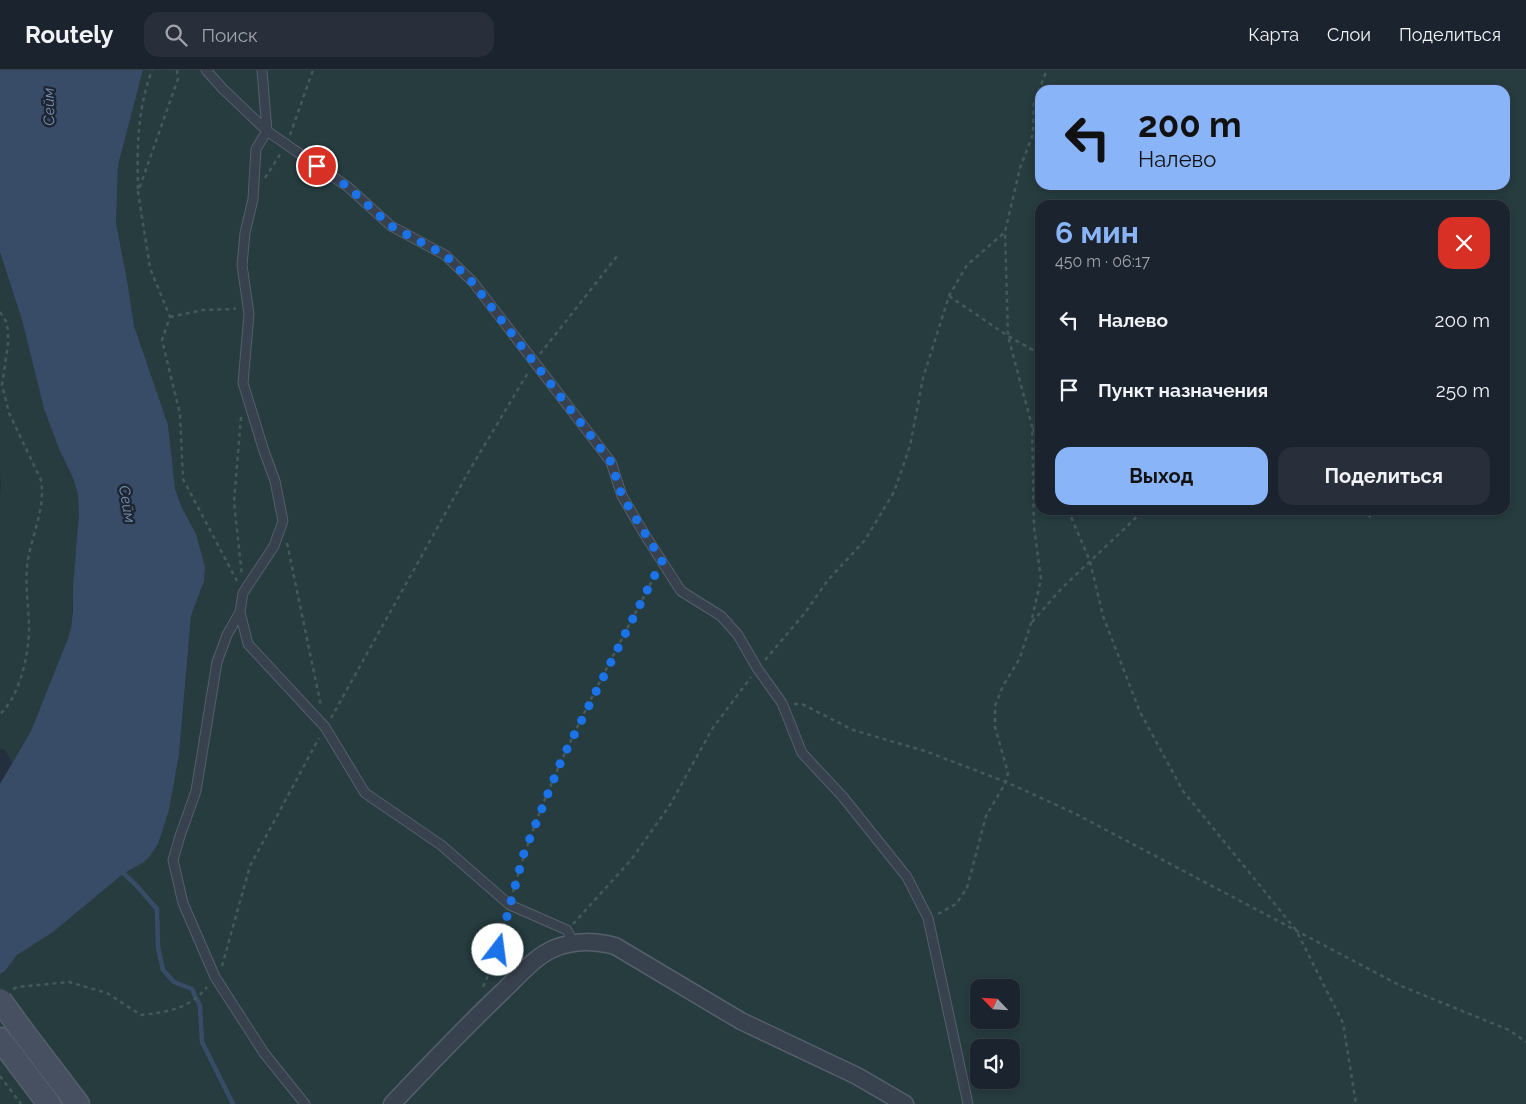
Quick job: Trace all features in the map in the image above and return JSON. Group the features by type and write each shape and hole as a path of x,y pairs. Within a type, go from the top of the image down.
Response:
{"street":[{"path":"392,1104 455,1037 532,964 570,936 615,946 740,1021 857,1076 905,1104"},
{"path":"0,1000 78,1104"},
{"path":"2,1042 49,1104"}],"lane":[{"path":"206,70 266,131 348,187 391,226 445,255 472,282 611,462 622,496 681,591 721,616 738,635 782,703 802,753 843,797 907,877 928,919 968,1104"},
{"path":"262,70 266,131 256,149 252,199 245,233 242,264 250,314 243,383 275,481 283,521 274,546 243,594 240,612 227,635 217,662 196,791 173,860 184,903 215,977 264,1054 305,1104"},
{"path":"240,612 248,644 325,727 365,794 441,845 510,905 570,936"}],"path":[{"path":"152,70 146,88 138,128 138,192 150,268 170,317 162,340 180,414 183,479 243,594"},
{"path":"138,192 178,78 177,70"},
{"path":"1041,85 1047,70"},
{"path":"1035,100 1032,134 1020,168 1005,232 1008,336 1035,433"},
{"path":"570,936 631,860 670,805 712,728 758,668 804,614 828,580 865,540 894,492 910,446 923,378 949,296 967,266 1005,232"},
{"path":"325,727 405,588 469,471 535,362 618,255"},
{"path":"949,296 1008,336 1035,351"},
{"path":"170,317 203,310 234,309 247,299"},
{"path":"0,312 7,323 8,333 2,385 9,413 41,480 43,489 28,565 26,598 29,630 25,655 16,690 11,701 0,714"},
{"path":"241,413 234,502 243,594"},
{"path":"928,919 956,904 966,888 986,816 1006,782 1008,773 994,726 995,706 1003,686 1020,658 1031,623 1041,579 1034,527 1032,426"},
{"path":"1070,515 1090,561 1103,616 1140,712 1183,791 1296,930 1343,1023 1356,1104"},
{"path":"1031,623 1062,588 1139,515"},
{"path":"1367,515 1371,518"},
{"path":"283,521 325,727"},
{"path":"482,992 493,964 524,853 562,759 662,561"},
{"path":"782,703 802,704 854,730 925,751 1006,782 1074,813 1402,986 1509,1030 1526,1042"},
{"path":"0,1076 21,1104"}],"green space":[{"path":"143,70 1526,70 1526,1104 0,1104 0,974 5,971 17,955 53,932 123,874 144,862 150,856 158,844 169,810 179,755 191,616 204,581 205,567 175,489 168,425 133,326 127,280 116,223 118,165"},
{"path":"0,252 22,320 44,409 78,494 79,514 71,628 61,659 31,731 12,763 5,750 0,749"}],"water":[{"name":"Сейм","path":"0,70 143,70 118,165 116,223 134,326 168,425 175,489 182,508 196,534 205,567 204,581 191,616 179,755 169,810 158,844 144,862 123,874 53,932 17,955 5,971 0,974 0,784 31,731 71,628 79,514 78,494 44,409 22,320 0,252"}],"waterway":[{"path":"120,870 157,909 158,947 163,970 174,982 192,989 195,996"},
{"path":"197,999 200,1006 202,1042 233,1104"}],"route":[{"path":"317,166 348,187 391,226 445,255 472,282 611,462 622,496 662,561 562,759 524,853 498,950"}]}
